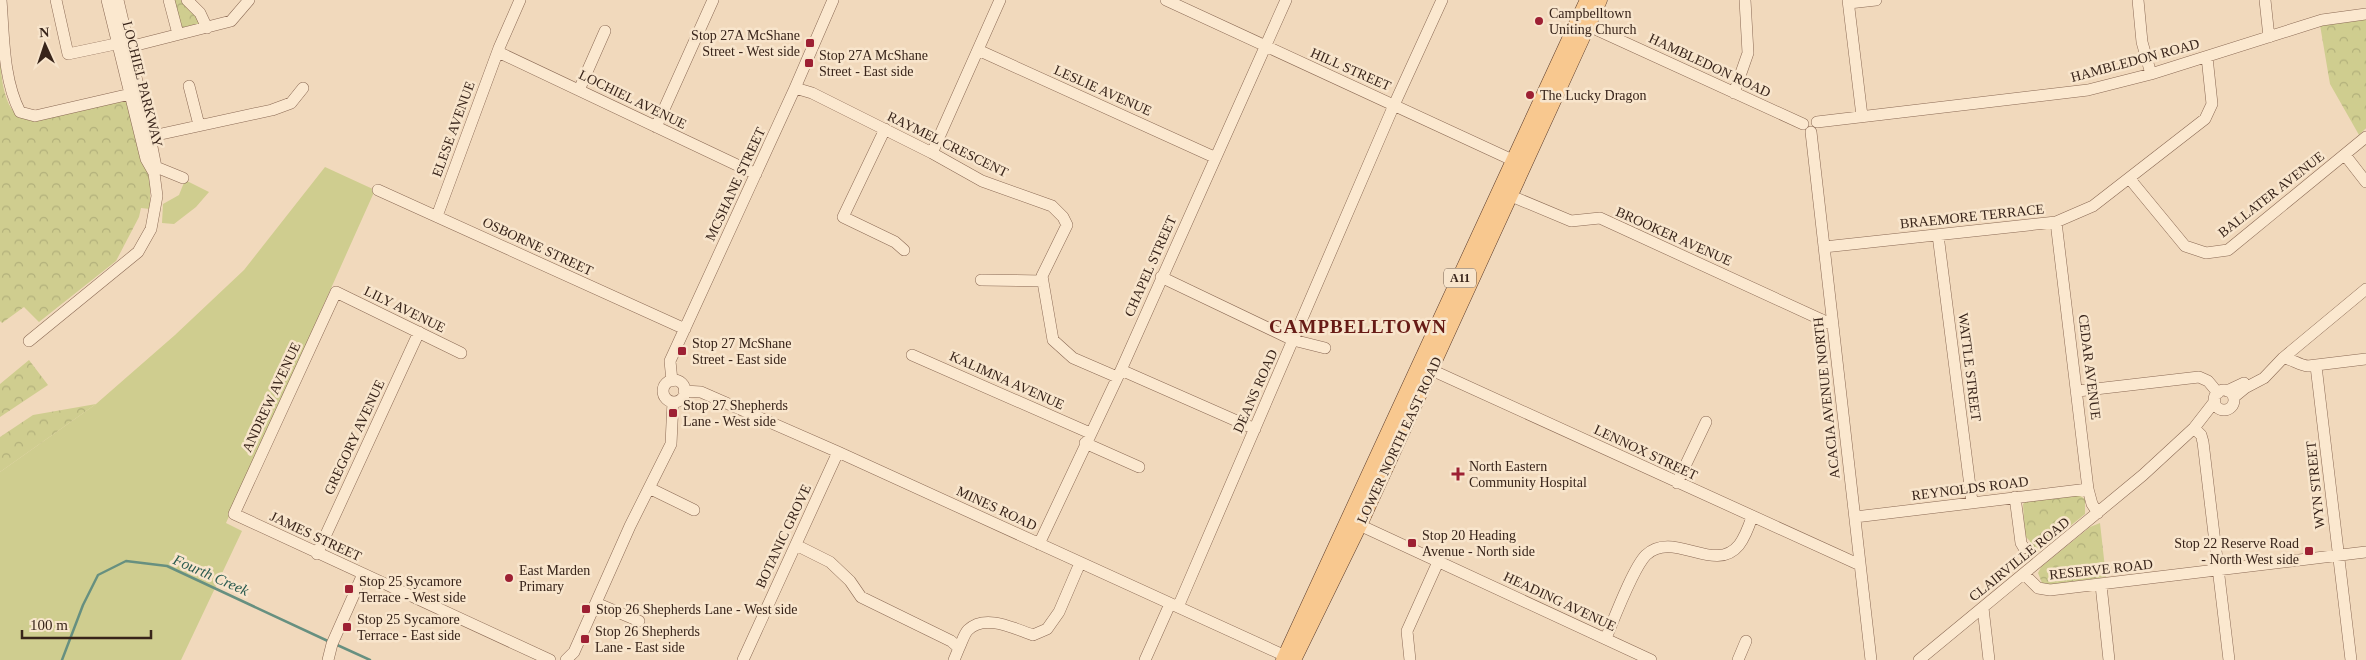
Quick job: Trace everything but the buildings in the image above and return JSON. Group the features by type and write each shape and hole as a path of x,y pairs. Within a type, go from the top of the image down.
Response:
{"main road":[{"name":"LOWER NORTH EAST ROAD","path":"1583,23 1587,0"},
{"name":"LOWER NORTH EAST ROAD","path":"1289,659 1354,523 1583,23 1600,0"}],"street":[{"path":"1,0 7,65 13,99 20,112 35,116 134,93"},
{"path":"56,0 68,54 178,34 231,21 249,0"},
{"name":"LOCHIEL PARKWAY","path":"107,0 123,45"},
{"name":"LOCHIEL PARKWAY","path":"29,341 138,252 151,229 149,214 157,196 155,170 146,159 146,138 123,45 118,0"},
{"path":"169,0 178,34"},
{"path":"187,0 200,13 207,28"},
{"name":"ELESE AVENUE","path":"437,216 498,52 520,0"},
{"path":"656,127 713,0"},
{"name":"MCSHANE STREET","path":"672,381 670,361 795,88 833,0"},
{"path":"932,153 1000,0"},
{"name":"HILL STREET","path":"1166,0 1519,163"},
{"name":"CHAPEL STREET","path":"1039,544 1119,373 1214,157 1286,0"},
{"name":"DEANS ROAD","path":"1145,660 1174,605 1255,429 1394,104 1442,0"},
{"path":"1734,93 1748,52 1746,0"},
{"path":"1862,116 1848,2 1876,0"},
{"path":"2138,0 2142,42 2151,74"},
{"path":"2265,0 2269,37"},
{"name":"HAMBLEDON ROAD","path":"1583,23 1810,126 1862,116 2075,92 2151,74 2322,20 2366,14"},
{"path":"579,90 605,31"},
{"name":"LESLIE AVENUE","path":"978,50 1214,157"},
{"name":"LOCHIEL AVENUE","path":"498,52 756,174"},
{"name":"BRAEMORE TERRACE","path":"1824,247 2056,222 2093,206 2205,119 2212,104 2207,57"},
{"path":"189,86 199,125"},
{"path":"146,138 272,110 291,103 303,88"},
{"name":"RAYMEL CRESCENT","path":"795,88 812,93 885,129 982,181 1052,206 1063,217 1067,225 1042,276 1053,340 1073,358 1119,373 1255,429"},
{"name":"ACACIA AVENUE NORTH","path":"1810,126 1871,660"},
{"path":"885,129 843,217 895,242 904,250"},
{"name":"BALLATER AVENUE","path":"2129,178 2185,246 2206,253 2228,250 2366,137"},
{"path":"2345,155 2366,182"},
{"path":"155,170 183,178"},
{"name":"OSBORNE STREET","path":"378,190 685,330"},
{"name":"BROOKER AVENUE","path":"1506,194 1571,220 1600,218 1833,325"},
{"name":"CEDAR AVENUE","path":"2056,222 2078,391 2088,489 2092,504 2098,513"},
{"name":"WATTLE STREET","path":"1938,235 1972,502"},
{"path":"1161,277 1293,340 1325,348"},
{"path":"981,280 1043,281"},
{"name":"CLAIRVILLE ROAD","path":"1919,660 2197,430 2223,398 2264,378 2283,358 2366,289"},
{"name":"LILY AVENUE","path":"336,292 461,353"},
{"name":"ANDREW AVENUE","path":"234,514 336,292"},
{"name":"GREGORY AVENUE","path":"317,554 419,332"},
{"name":"KALIMNA AVENUE","path":"912,355 1088,438 1139,467"},
{"path":"2283,358 2293,359 2301,365 2316,366 2366,359"},
{"name":"WYN STREET","path":"2316,366 2351,660"},
{"name":"LENNOX STREET","path":"1425,367 1752,517 1860,564"},
{"path":"2078,391 2199,377 2208,381 2223,398"},
{"path":"672,381 680,383 684,391 680,400 673,402 663,394 664,387 672,381"},
{"name":"MINES ROAD","path":"684,391 701,392 838,452 1289,659"},
{"path":"566,660 574,652 671,444 673,402"},
{"path":"1677,483 1706,422"},
{"path":"2197,430 2205,454 2229,660"},
{"name":"BOTANIC GROVE","path":"743,660 838,452"},
{"path":"649,488 694,510"},
{"name":"REYNOLDS ROAD","path":"1855,517 2088,489"},
{"path":"2016,497 2021,543 2024,548"},
{"name":"JAMES STREET","path":"234,514 550,660"},
{"path":"1606,638 1638,566 1646,555 1658,548 1669,546 1711,555 1725,555 1739,545 1752,517"},
{"name":"HEADING AVENUE","path":"1354,523 1650,660"},
{"path":"796,545 830,562 850,581 861,597 926,627 960,648"},
{"name":"RESERVE ROAD","path":"2024,574 2035,586 2045,590 2101,585 2366,552"},
{"path":"1410,660 1407,631 1438,562"},
{"path":"954,660 968,630 977,624 993,622 1033,635 1047,629 1058,612 1080,563"},
{"path":"328,660 333,641 363,574"},
{"path":"2101,585 2110,660"},
{"path":"596,603 639,621"},
{"path":"1983,608 1989,660"},
{"path":"1738,660 1746,641"}],"green space":[{"path":"172,0 183,0 200,16 199,24 180,28"},
{"path":"2366,18 2366,128 2359,135 2330,84 2320,25"},
{"path":"0,56 2,82 7,100 16,114 23,118 39,119 125,100 130,106 150,181 150,209 141,208 139,217 116,261 39,322 24,307 2,323 0,321"},
{"path":"325,167 375,190 226,523 242,531 181,660 0,660 0,472 96,404 175,335 244,270"},
{"path":"185,180 209,192 196,207 174,224 162,223 163,204 179,195"},
{"path":"29,360 48,385 0,417 0,384"},
{"path":"96,404 0,472 0,437 33,415"},
{"path":"2077,494 2085,499 2085,514 2028,560 2030,541 2025,536 2023,504 2026,501"},
{"path":"2100,523 2106,577 2049,585 2042,583 2038,573 2041,567 2090,527"}],"waterway":[{"name":"Fourth Creek","path":"62,660 83,605 98,575 126,561 167,566 330,642"},
{"name":"Fourth Creek","path":"335,644 370,660"}],"place":[{"name":"Campbelltown Uniting Church","path":"1539,21"},
{"name":"Stop 27A McShane Street - West side","path":"810,43"},
{"name":"Stop 27A McShane Street - East side","path":"809,63"},
{"name":"The Lucky Dragon","path":"1530,95"},
{"name":"Stop 27 McShane Street - East side","path":"682,351"},
{"name":"Stop 27 Shepherds Lane - West side","path":"673,413"},
{"name":"North Eastern Community Hospital","path":"1458,474"},
{"name":"Stop 20 Heading Avenue - North side","path":"1412,543"},
{"name":"Stop 22 Reserve Road - North West side","path":"2309,551"},
{"name":"East Marden Primary","path":"509,578"},
{"name":"Stop 25 Sycamore Terrace - West side","path":"349,589"},
{"name":"Stop 26 Shepherds Lane - West side","path":"586,609"},
{"name":"Stop 25 Sycamore Terrace - East side","path":"347,627"},
{"name":"Stop 26 Shepherds Lane - East side","path":"585,639"}],"district":[{"name":"CAMPBELLTOWN","path":"1358,326"}]}
